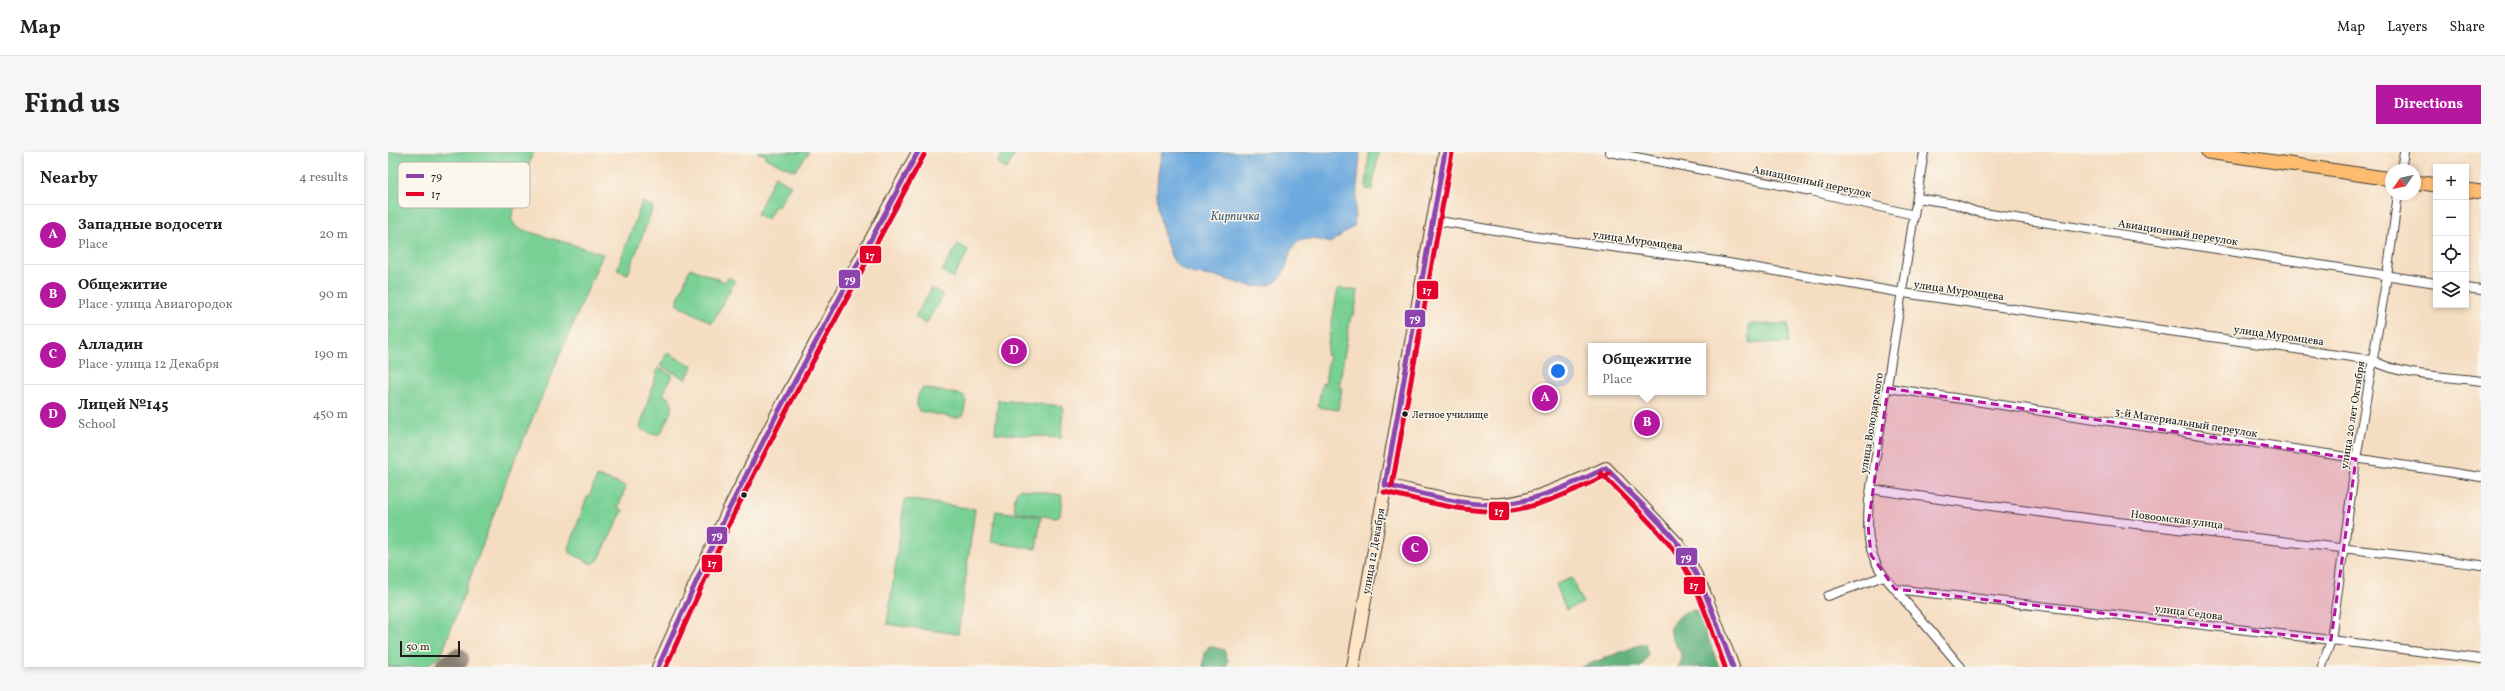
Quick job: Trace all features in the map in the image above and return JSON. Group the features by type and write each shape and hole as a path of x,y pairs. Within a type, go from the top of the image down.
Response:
{"main road":[{"path":"658,667 727,513 769,430 918,152"},
{"name":"улица 12 Декабря","path":"1353,667 1445,152"},
{"path":"2208,152 2385,178"},
{"path":"2421,183 2433,185"},
{"path":"2469,190 2481,192"},
{"path":"1385,485 1451,498 1502,504 1520,501 1606,468 1677,543 1689,561 1704,592 1734,667"}],"street":[{"name":"Авиационный переулок","path":"1610,152 1811,191 1914,215"},
{"name":"улица Володарского","path":"1924,152 1871,489 1868,542 1874,561 1884,576 1961,667"},
{"path":"2402,164 2404,152"},
{"name":"Авиационный переулок","path":"1917,198 1954,204 1977,212 2433,283"},
{"name":"улица 20 лет Октября","path":"2322,667 2331,640 2356,459 2387,276 2397,200"},
{"name":"улица Муромцева","path":"1433,220 1536,237 1717,261 1903,293 2372,360 2386,366 2415,372 2481,380"},
{"path":"2469,288 2481,290"},
{"name":"3-й Материальный переулок","path":"1888,388 2481,477"},
{"name":"Новоомская улица","path":"1871,489 2206,534 2344,547 2481,564"},
{"path":"1828,596 1884,576"},
{"name":"улица Седова","path":"1895,589 2481,659"}],"highlighted area":[{"path":"1888,388 2356,459 2331,640 1895,589 1871,555 1868,525"}],"green space":[{"path":"388,152 533,152 530,162 398,162 398,208 515,208 511,219 517,228 603,254 511,468 441,656 423,667 388,667"},
{"path":"757,152 809,152 795,171 765,158 766,155"},
{"path":"1003,152 1016,152 1007,169 997,163"},
{"path":"1369,152 1379,152 1372,190 1366,189"},
{"path":"775,176 791,185 778,207 775,206 767,220 757,214"},
{"path":"642,202 653,207 628,274 617,270"},
{"path":"958,244 969,250 953,278 942,271"},
{"path":"690,268 725,282 729,277 735,281 712,323 676,304"},
{"path":"932,288 943,295 926,324 915,317"},
{"path":"1338,288 1358,291 1354,315 1351,315 1339,387 1342,388 1338,410 1318,407 1322,383 1325,384 1329,356 1326,355"},
{"path":"1749,324 1788,324 1788,343 1749,343"},
{"path":"667,353 693,366 686,379 660,366"},
{"path":"658,368 672,375 663,395 670,399 673,407 661,433 655,435 642,430 640,427"},
{"path":"923,388 963,395 966,401 963,415 956,418 919,411 917,399 919,392"},
{"path":"998,400 1063,406 1061,438 995,433"},
{"path":"597,476 626,486 618,508 623,510 599,559 592,564 570,553 569,548 587,497 589,497"},
{"path":"1019,489 1061,495 1060,516 1056,518 1016,512 1014,500"},
{"path":"905,499 975,509 958,634 887,624"},
{"path":"996,511 1041,517 1036,549 991,542"},
{"path":"1572,578 1583,603 1566,610 1556,584"},
{"path":"1693,610 1698,612 1719,667 1678,667 1681,663 1682,656 1672,639 1670,627 1682,614"},
{"path":"1645,643 1648,655 1641,667 1581,667"},
{"path":"1209,646 1224,650 1228,661 1226,667 1203,667 1205,652"}],"water":[{"name":"Кирпичка","path":"1162,152 1360,152 1354,226 1330,243 1312,239 1300,241 1293,247 1282,274 1276,282 1264,286 1247,285 1219,277 1187,272 1178,266 1172,258 1160,219 1157,187"}],"taxiway":[{"path":"446,667 458,659"}],"transit line":[{"name":"79","path":"658,667 727,513 776,416 918,152"},
{"name":"79","path":"1385,485 1445,152"},
{"name":"17","path":"1392,486 1452,153"},
{"name":"17","path":"666,667 733,516 782,419 924,155"},
{"name":"79","path":"1606,468 1661,524 1678,544 1687,558 1703,588 1733,667"},
{"name":"79","path":"1385,485 1458,501 1502,504 1542,495 1569,485 1606,468"},
{"name":"17","path":"1601,473 1655,528 1681,561 1703,605 1725,667"},
{"name":"17","path":"1384,492 1457,508 1502,511 1543,502 1570,492 1609,474"}],"place":[{"name":"Лицей №145","path":"1014,351"},
{"name":"Западные водосети","path":"1545,398"},
{"name":"Летное училище","path":"1405,414"},
{"name":"Общежитие","path":"1647,423"},
{"name":"Алладин","path":"1415,549"}]}
